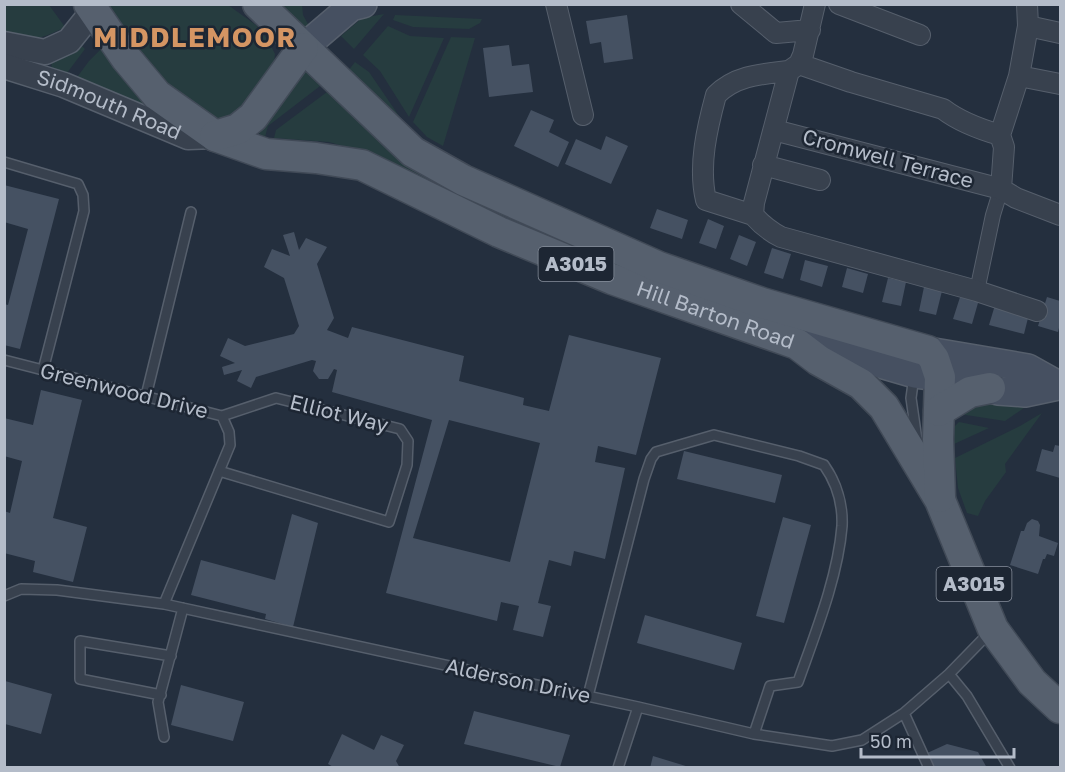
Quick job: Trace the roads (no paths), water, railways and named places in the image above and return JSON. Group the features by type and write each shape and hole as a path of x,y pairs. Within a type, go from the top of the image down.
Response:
{"main road":[{"name":"Hill Barton Road","path":"258,4 413,152 464,180 659,267 990,388 1025,393 1059,386"},
{"path":"215,136 238,129 253,117 303,48 351,7 363,4"},
{"name":"Hill Barton Road","path":"93,7 126,58 157,95 215,136 266,154 362,165 499,232 612,279 797,344 924,365 1028,368 1059,386"},
{"name":"A3015","path":"797,344 818,360 861,384 884,407 940,500 993,629 1032,682 1060,708"},
{"name":"A3015","path":"924,365 939,411 940,500"},
{"path":"939,411 970,392 990,388"}],"street":[{"path":"556,4 583,115"},
{"path":"741,4 776,33 793,51 797,63"},
{"path":"753,214 763,165 810,30 815,4"},
{"path":"839,4 920,35"},
{"path":"977,291 993,215 1001,189 1004,147 1000,135 1019,76 1028,26 1027,4"},
{"name":"Sidmouth Road","path":"4,44 45,52 69,41 93,7"},
{"path":"1028,26 1060,33"},
{"path":"776,33 810,30"},
{"path":"1000,135 981,130 955,118 943,109 851,82 797,63 735,81 716,95 707,136 703,176 706,200 753,214 770,232 781,237 977,291 1037,311"},
{"name":"Sidmouth Road","path":"4,66 64,85 188,137 215,136"},
{"path":"1019,76 1060,84"},
{"name":"Cromwell Terrace","path":"774,130 1001,189 1016,198 1060,215"},
{"path":"763,165 820,180"}],"lane":[{"path":"4,162 78,184 83,195 84,211 44,370"},
{"path":"146,396 191,212"},
{"name":"Greenwood Drive","path":"4,360 222,416 229,432 230,445 164,604"},
{"path":"923,471 911,398 924,365"},
{"name":"Elliot Way","path":"219,471 389,522 407,465 408,441 400,429 276,398 222,416"},
{"path":"588,696 651,459 657,452 714,435 732,438 824,465 833,477 840,500 842,525 820,620 798,682 770,686 754,734"},
{"name":"Alderson Drive","path":"4,596 21,589 57,590 164,604 754,734 832,746 862,740 904,713 949,674 993,629"},
{"path":"164,737 158,702 183,608"},
{"path":"161,695 80,679 80,641 171,656"},
{"path":"949,674 967,696 1010,768"},
{"path":"618,768 638,707"},
{"path":"904,713 929,768"}],"district":[{"name":"MIDDLEMOOR","path":"195,38"}]}
